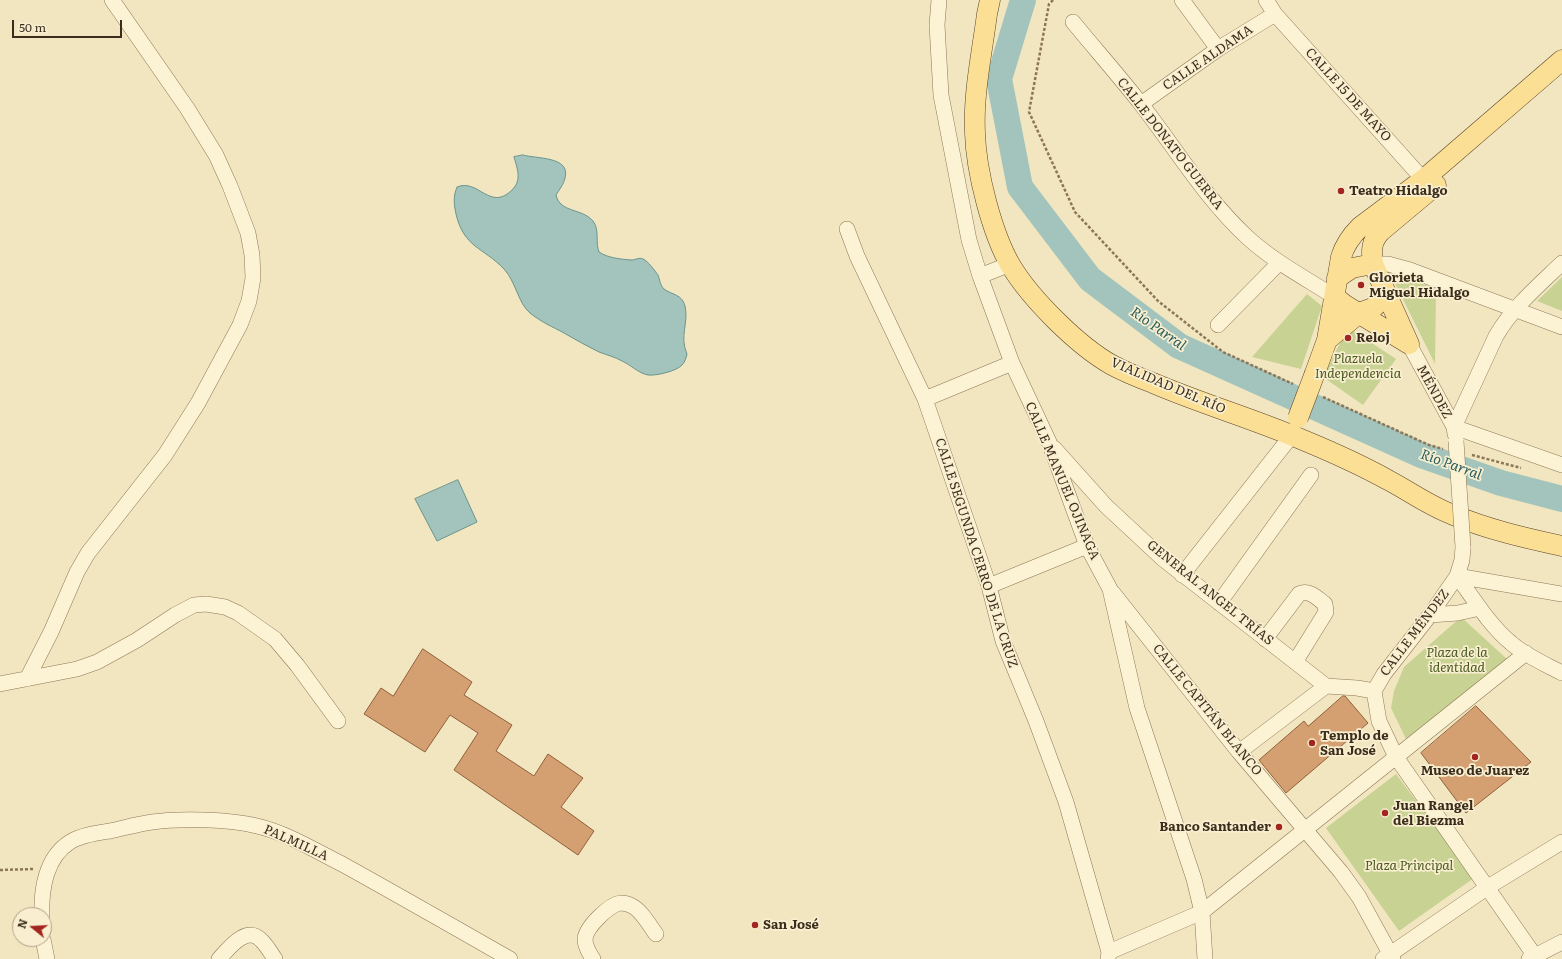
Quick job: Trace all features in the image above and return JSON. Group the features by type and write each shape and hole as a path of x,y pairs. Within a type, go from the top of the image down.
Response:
{"main road":[{"name":"VIALIDAD DEL RÍO","path":"990,0 975,105 976,155 981,180 996,231 1010,264 1018,278 1070,333 1091,351 1113,365 1166,389 1295,427 1430,505 1450,514 1504,532 1562,546"},
{"path":"1409,344 1373,264 1371,251 1375,237 1428,184 1562,60"},
{"path":"1295,427 1327,340 1336,287 1346,244 1352,235 1365,223 1428,184 1562,78"},
{"path":"1336,287 1345,271 1356,266 1373,264"},
{"path":"1336,287 1359,313 1409,344"},
{"path":"1327,340 1359,313 1373,308 1378,303 1384,288"}],"street":[{"path":"27,679 51,632 77,572 88,553 165,455 198,403 240,325 249,302 253,278 252,255 248,234 230,186 216,155 187,108 112,0"},
{"name":"CALLE MANUEL OJINAGA","path":"939,0 937,25 941,95 969,240 980,276 1012,363 1049,442 1088,546 1110,590 1137,708 1194,879 1202,912 1205,959"},
{"path":"1182,0 1218,49"},
{"name":"CALLE 15 DE MAYO","path":"1266,0 1275,14 1428,184"},
{"name":"CALLE ALDAMA","path":"1141,104 1218,49 1275,14"},
{"name":"CALLE DONATO GUERRA","path":"1073,22 1141,104 1206,193 1248,238 1279,263 1336,287"},
{"name":"CALLE SEGUNDA CERRO DE LA CRUZ","path":"847,229 857,256 925,399 989,586 1003,641 1036,721 1066,802 1109,956"},
{"path":"1218,325 1279,263"},
{"path":"1562,263 1514,308 1496,336 1455,434 1562,465"},
{"path":"980,276 1010,264"},
{"path":"1373,264 1388,264 1410,270 1514,308 1562,328"},
{"name":"MÉNDEZ","path":"1409,344 1455,434"},
{"path":"925,399 1012,363"},
{"path":"1182,575 1295,427"},
{"name":"CALLE MÉNDEZ","path":"1374,691 1384,674 1430,615 1457,576 1462,560 1463,547 1455,434"},
{"name":"GENERAL ANGEL TRÍAS","path":"1049,442 1106,506 1163,559 1326,686"},
{"path":"1219,603 1311,475"},
{"path":"989,586 1088,546"},
{"path":"1457,576 1562,594"},
{"path":"1457,576 1480,608 1505,638 1526,653 1562,673"},
{"name":"CALLE CAPITÁN BLANCO","path":"1110,590 1239,752 1326,852 1359,897 1389,957"},
{"path":"1265,639 1299,594 1303,592 1308,593 1325,604 1326,612 1295,662"},
{"path":"0,684 77,669 97,662 137,640 175,615 194,605 206,604 225,607 238,613 275,639 297,665 338,721"},
{"path":"1430,615 1458,613 1480,608"},
{"path":"1109,956 1202,912 1526,653"},
{"path":"1239,752 1326,686 1357,688 1374,691 1379,721 1396,757 1488,887 1534,958 1562,942"},
{"name":"PALMILLA","path":"48,868 59,851 70,842 89,835 160,822 194,820 256,825 275,831 307,846 510,959"},
{"path":"1389,957 1488,887 1562,842"},
{"path":"43,907 44,888 48,868"},
{"path":"593,959 586,947 585,940 587,931 591,925 612,906 620,903 632,905 656,934"},
{"path":"219,959 243,936 251,935 256,936 262,941 275,959"},
{"path":"45,947 47,959"}],"path":[{"path":"0,870 48,868"}],"green space":[{"path":"1389,271 1436,289 1435,364"},
{"path":"1562,277 1562,311 1537,301"},
{"path":"1307,294 1322,306 1301,369 1252,357"},
{"name":"Plazuela Independencia","path":"1352,330 1396,359 1363,405 1323,377 1344,335"},
{"name":"Plaza de la identidad","path":"1461,617 1508,660 1406,739 1391,708 1394,691 1404,667"},
{"name":"Plaza Principal","path":"1396,774 1474,878 1399,931 1326,828"}],"water":[{"path":"523,155 551,160 558,162 563,166 565,178 563,185 556,195 558,201 567,208 583,214 593,221 597,232 599,252 606,256 618,259 631,260 640,258 645,260 658,275 664,289 682,299 686,312 684,341 687,354 682,365 661,374 644,374 614,357 599,352 538,319 526,309 504,269 469,241 459,225 456,214 454,197 457,187 465,185 472,187 491,197 498,198 505,195 516,185 518,177 514,157"},
{"path":"458,480 477,522 437,541 415,499"}],"building":[{"path":"423,649 472,682 464,695 512,725 496,751 534,776 548,754 583,778 561,807 594,831 578,855 454,770 478,733 450,715 425,752 364,714 381,688 393,696"},
{"name":"Templo de San José","path":"1343,696 1345,696 1368,723 1286,793 1259,760 1304,721 1308,726"},
{"name":"Museo de Juarez","path":"1476,706 1531,762 1466,813 1421,753"}],"waterway":[{"name":"Río Parral","path":"1023,0 999,79 1020,187 1090,279 1179,346 1421,455 1501,483 1562,499"}],"place":[{"name":"Teatro Hidalgo","path":"1341,191"},
{"name":"Glorieta Miguel Hidalgo","path":"1361,285"},
{"name":"Reloj","path":"1348,338"},
{"name":"Templo de San José","path":"1312,743"},
{"name":"Museo de Juarez","path":"1475,757"},
{"name":"Juan Rangel del Biezma","path":"1385,813"},
{"name":"Banco Santander","path":"1279,827"},
{"name":"San José","path":"755,925"}]}
